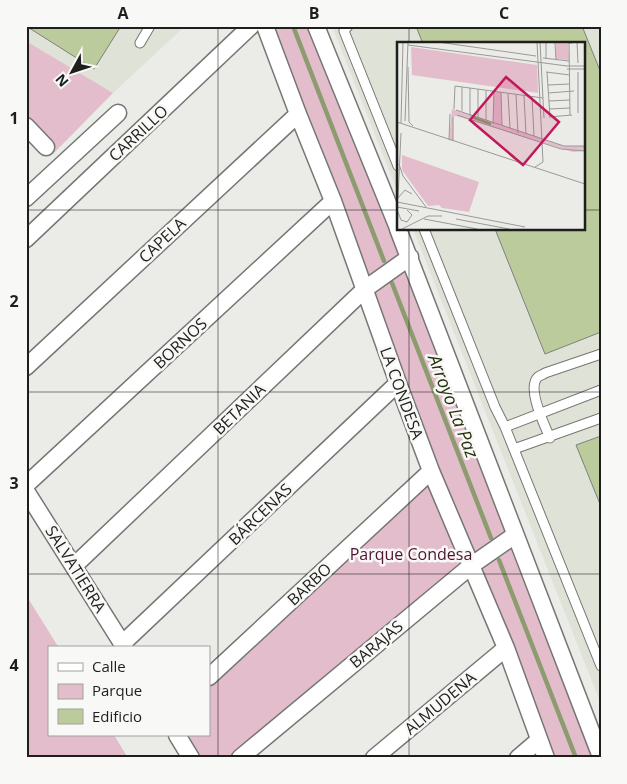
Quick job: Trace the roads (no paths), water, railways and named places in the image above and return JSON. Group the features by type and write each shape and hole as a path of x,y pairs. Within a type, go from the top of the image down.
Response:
{"street":[{"name":"CARRILLO","path":"26,239 251,26"},
{"name":"LA CONDESA","path":"265,26 333,201 431,471 506,648 546,758"},
{"path":"316,26 397,226"},
{"path":"26,198 118,113"},
{"name":"CAPELA","path":"26,367 298,114"},
{"path":"26,126 46,146"},
{"name":"BORNOS","path":"26,485 333,201"},
{"path":"399,230 601,756"},
{"name":"BETANIA","path":"74,566 365,289 410,256"},
{"name":"BÁRCENAS","path":"124,646 398,383"},
{"name":"BARBO","path":"210,676 431,471"},
{"name":"SALVATIERRA","path":"26,491 124,646"},
{"name":"BARAJAS","path":"240,758 472,565 515,535"},
{"name":"ALMUDENA","path":"374,758 506,648"},
{"path":"178,736 191,758"},
{"path":"518,758 539,740"}],"lane":[{"path":"140,43 150,26"},
{"path":"344,28 397,163"},
{"path":"424,230 601,666"},
{"path":"550,438 540,414 534,392 535,382 538,377 601,354"},
{"path":"505,427 601,390"},
{"path":"514,449 550,438 601,418"}],"waterway":[{"name":"Arroyo La Paz","path":"293,26 384,261"},
{"name":"Arroyo La Paz","path":"392,283 491,538"},
{"name":"Arroyo La Paz","path":"499,560 576,758"}],"park label":[{"name":"Parque Condesa","path":"411,554"}]}
